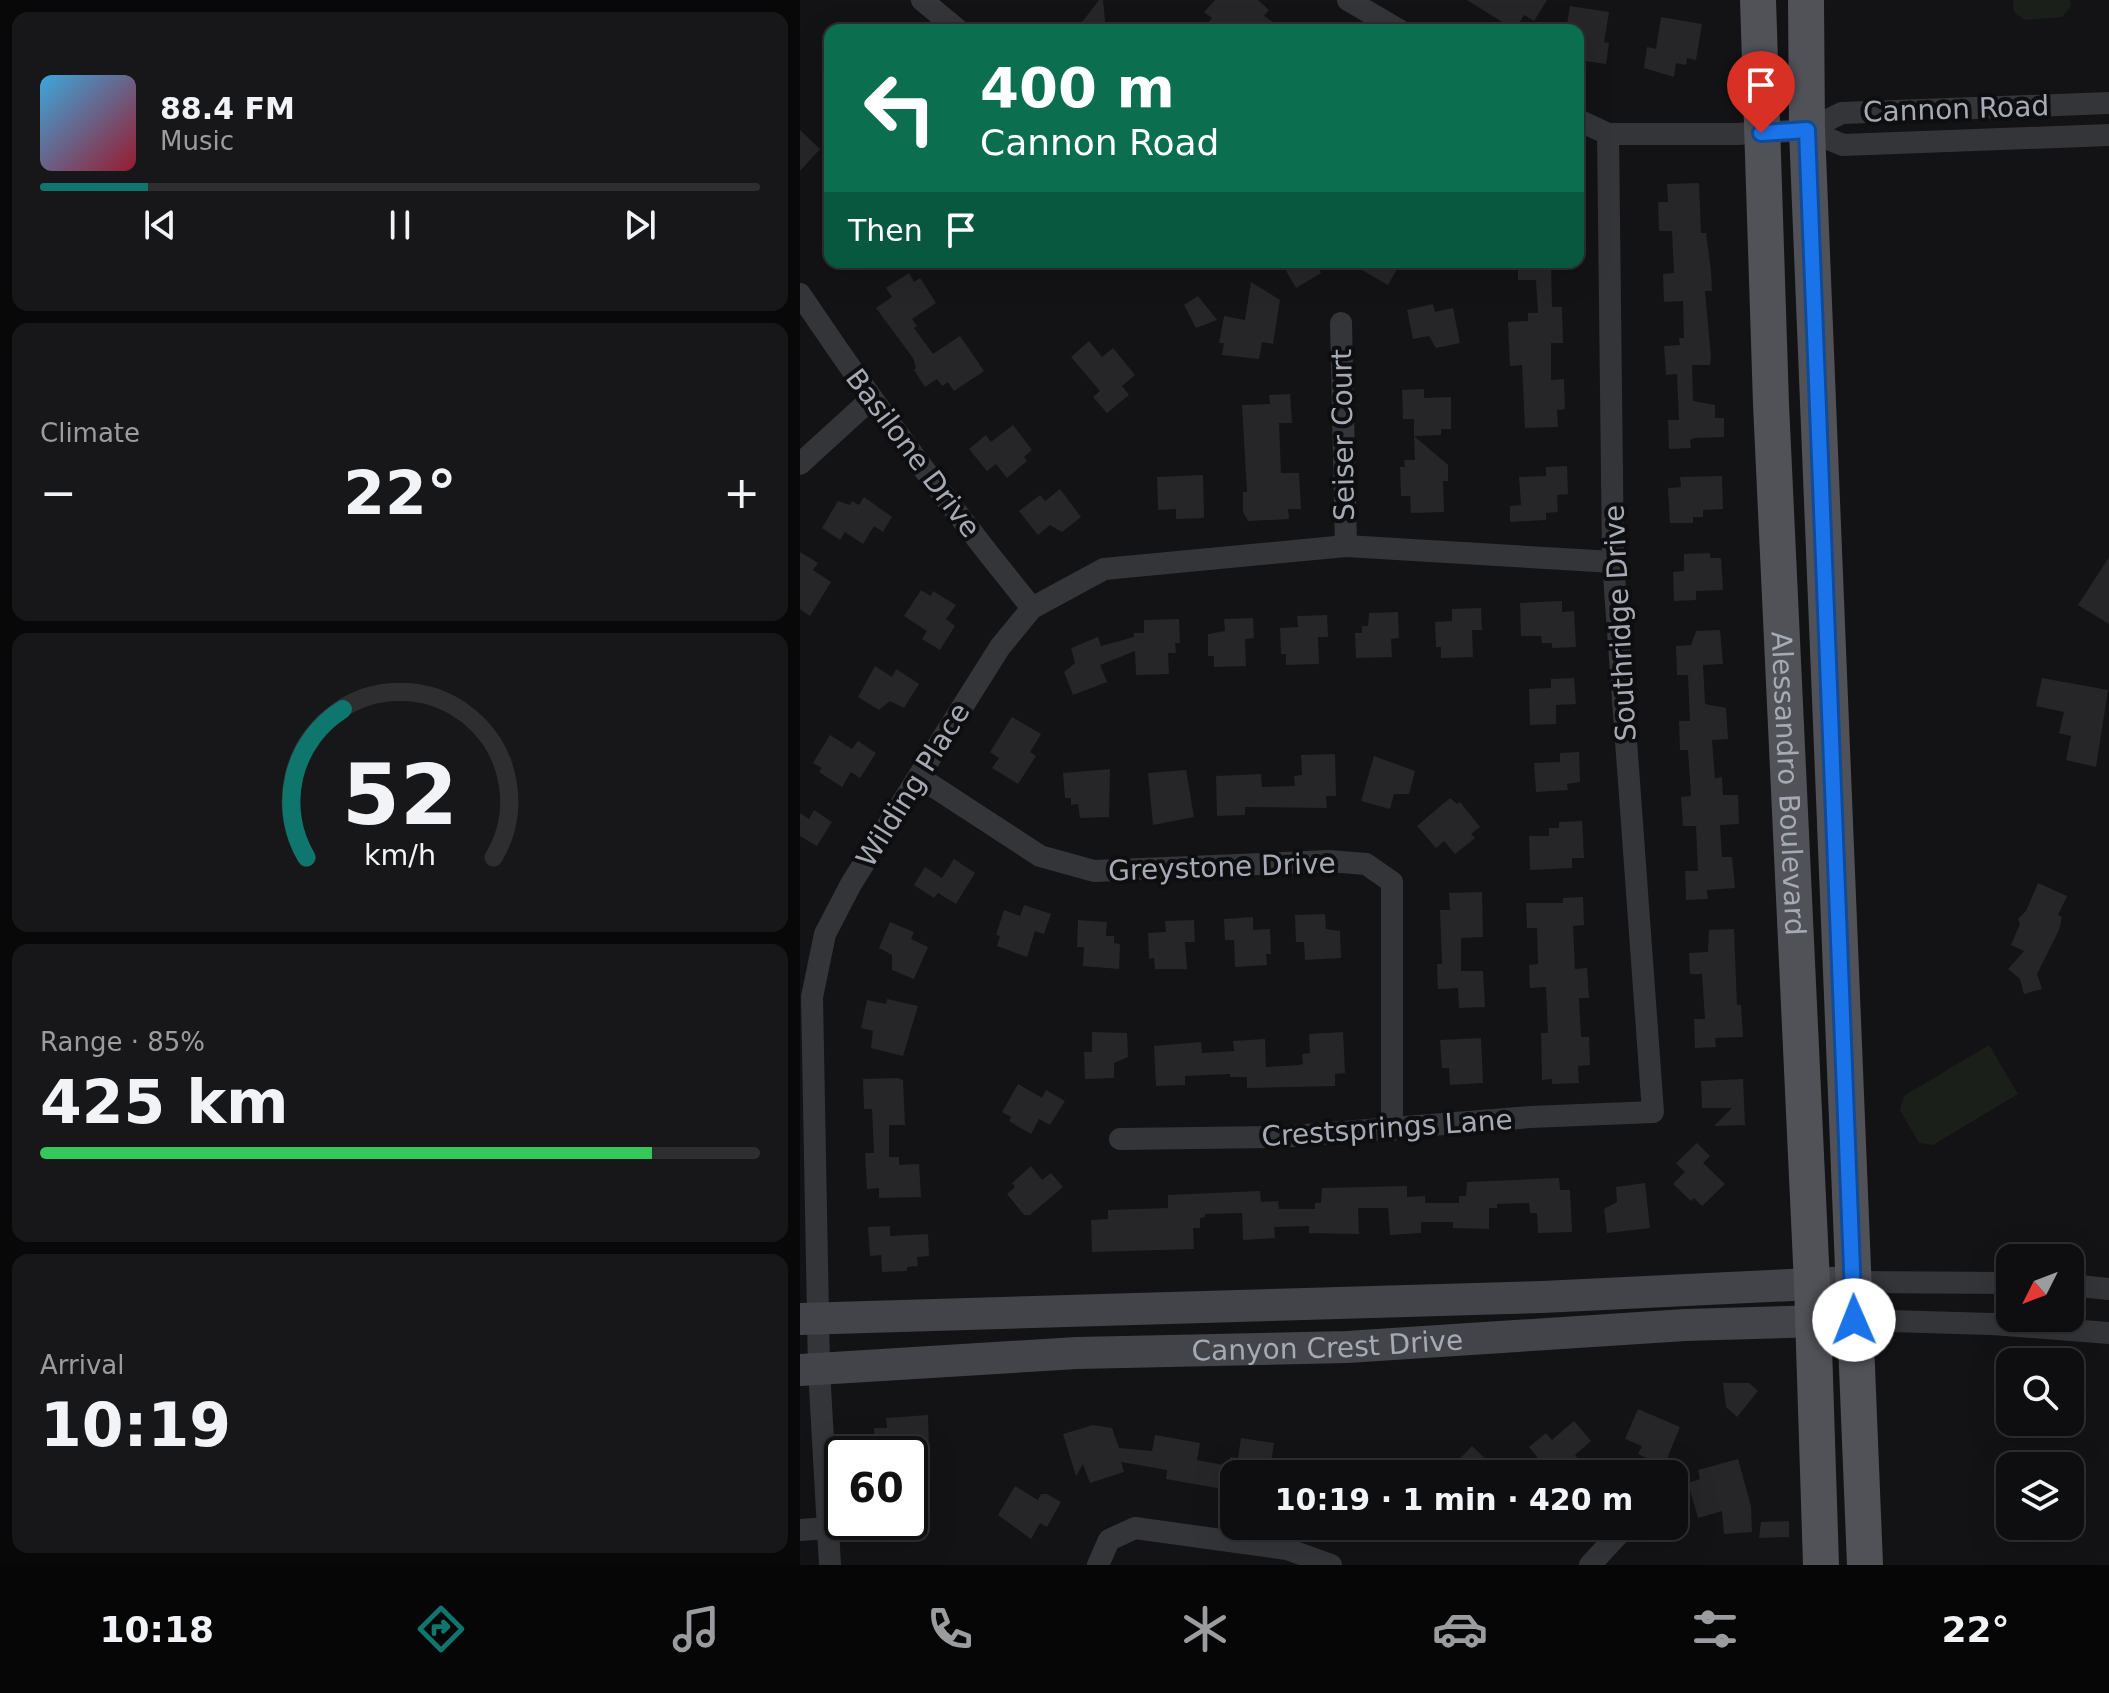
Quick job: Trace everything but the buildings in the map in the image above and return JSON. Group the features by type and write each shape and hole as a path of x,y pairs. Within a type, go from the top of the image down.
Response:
{"main road":[{"name":"Alessandro Boulevard","path":"1758,0 1821,1565"},
{"name":"Alessandro Boulevard","path":"1806,0 1807,130 1865,1565"},
{"name":"Canyon Crest Drive","path":"809,1319 1542,1297 1853,1282"},
{"name":"Canyon Crest Drive","path":"809,1370 1077,1353 1347,1347 1685,1325 1854,1320"}],"street":[{"path":"922,0 951,24"},
{"path":"1348,0 1389,24"},
{"name":"Cannon Road","path":"1584,123 1608,134 1761,133 1807,130 1842,113 2109,103"},
{"name":"Cannon Road","path":"1807,130 1843,145 2109,135"},
{"name":"Southridge Drive","path":"1608,134 1613,562 1653,1112"},
{"name":"Basilone Drive","path":"800,294 870,400 947,503 1032,608"},
{"name":"Seiser Court","path":"1341,323 1346,546"},
{"path":"800,464 870,400"},
{"name":"Wilding Place","path":"824,1495 809,1370 806,1141 812,997 825,934 851,884 1000,647 1032,608 1104,569 1346,546 1613,562"},
{"name":"Greystone Drive","path":"919,777 1040,856 1094,871 1329,861 1366,864 1392,882 1392,1130"},
{"name":"Crestsprings Lane","path":"1120,1139 1281,1137 1531,1117 1653,1112"},
{"path":"1853,1282 1996,1283"},
{"path":"2084,1286 2109,1289"},
{"path":"1854,1320 1992,1324 2109,1333"},
{"path":"800,1530 824,1528"},
{"path":"1098,1565 1109,1540 1135,1528 1287,1549 1331,1565"},
{"name":"Wilding Place","path":"829,1540 830,1565"},
{"path":"1590,1565 1613,1540"}],"shaded area":[{"path":"2013,0 2070,0 2071,6 2062,17 2024,20 2014,12"},
{"path":"1989,1045 2018,1094 1933,1145 1919,1143 1900,1110 1904,1096"}],"route":[{"path":"1761,133 1807,130 1854,1320"}]}
